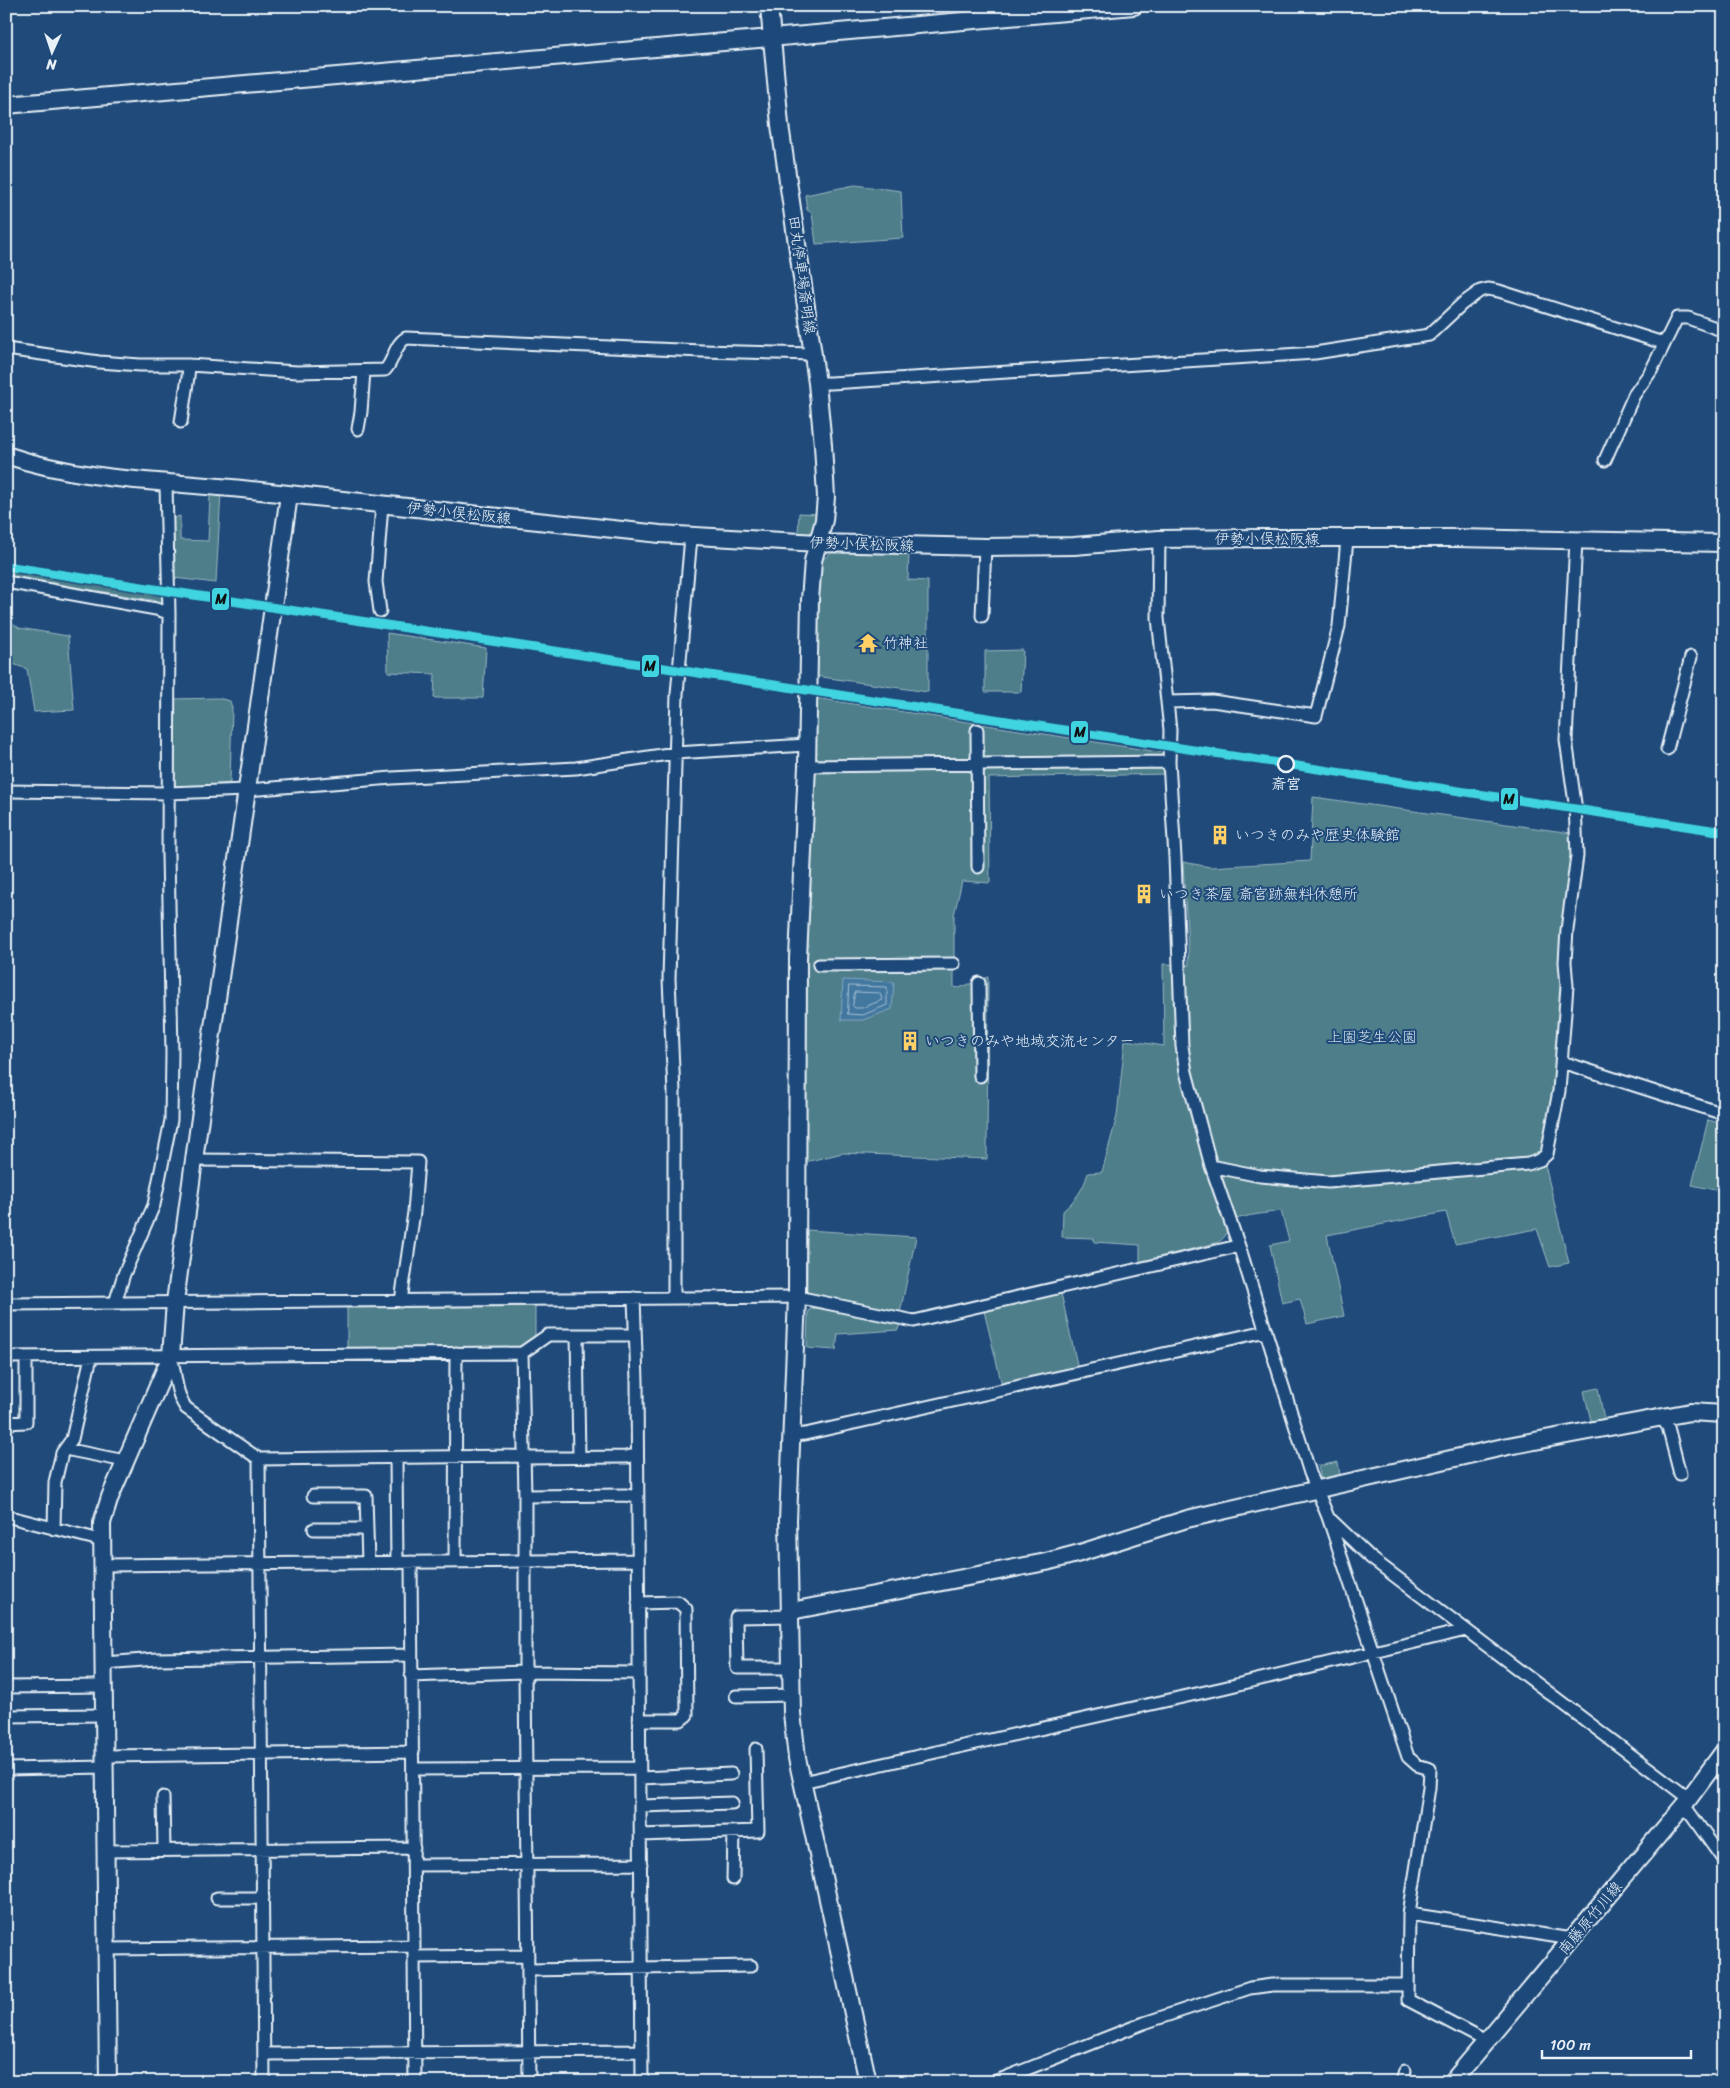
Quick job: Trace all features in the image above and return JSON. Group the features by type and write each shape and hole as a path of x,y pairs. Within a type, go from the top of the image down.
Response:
{"street":[{"name":"田丸停車場斎明線","path":"768,6 780,125 817,383 823,436 826,497 824,520 813,561 810,600 807,766 798,958 797,1297 788,1520 792,1695 795,1745 802,1782 868,2082"},
{"path":"6,105 1134,6"},
{"path":"817,383 1333,350 1430,335 1462,304 1480,291 1488,289 1663,343"},
{"path":"1605,460 1634,395 1651,372 1663,343 1677,318 1688,318 1724,331"},
{"path":"6,349 99,362 189,365 297,372 385,370 389,366 400,342 406,338 813,354"},
{"path":"180,422 189,365"},
{"path":"358,429 364,371"},
{"name":"伊勢小俣松阪線","path":"6,455 78,472 166,484 228,488 691,537 818,543 985,547 1074,546 1159,539 1456,538 1724,543"},
{"path":"115,1303 124,1274 154,1204 171,1127 172,1053 168,793 169,613 166,484"},
{"path":"108,2082 102,1544 104,1513 170,1356 175,1302 194,1160 289,495"},
{"path":"380,611 376,582 382,505"},
{"path":"674,1298 674,1092 669,979 677,694 691,537"},
{"path":"1159,539 1158,618 1170,730 1169,762 1176,866 1182,1046 1192,1096 1212,1166 1310,1473 1328,1517 1408,1757 1417,1766 1430,1769 1431,1775 1410,1914 1408,2000 1486,2041"},
{"path":"1167,702 1212,701 1316,716 1339,626 1347,539"},
{"path":"1212,1166 1260,1176 1328,1182 1528,1164 1540,1160 1547,1154 1559,1091 1562,1062 1567,986 1565,962 1567,930 1577,856 1575,803 1566,740 1576,540"},
{"path":"982,616 985,547"},
{"path":"6,582 156,608 169,613"},
{"path":"1667,749 1691,657"},
{"path":"978,730 978,867"},
{"path":"6,791 168,793 247,790 392,778 576,768 675,753 807,745"},
{"path":"807,766 1169,762"},
{"path":"819,965 954,964"},
{"path":"979,983 980,1076"},
{"path":"1562,1062 1724,1114"},
{"path":"194,1160 418,1162 414,1212 401,1301"},
{"path":"6,1304 797,1297 914,1321 1238,1246"},
{"path":"634,1298 641,1806 642,2082"},
{"path":"791,1435 815,1432 1266,1331"},
{"path":"6,1358 522,1353 548,1335 635,1335"},
{"path":"577,1335 579,1457"},
{"path":"454,1562 456,1353"},
{"path":"522,1353 525,1496 524,1672 529,2082"},
{"path":"170,1356 176,1372 180,1400 186,1408 259,1459 626,1457 637,1455"},
{"path":"6,1423 26,1422 26,1357"},
{"path":"54,1529 55,1482 62,1453 72,1439 91,1357"},
{"path":"791,1668 737,1668 736,1617 791,1614 1046,1562 1187,1519 1508,1446 1690,1412 1724,1414"},
{"path":"1661,1417 1668,1427 1680,1474"},
{"path":"65,1450 125,1461"},
{"path":"259,1459 264,2082"},
{"path":"396,1459 397,1563"},
{"path":"525,1496 625,1495 637,1497"},
{"path":"313,1496 366,1496 368,1563"},
{"path":"6,1516 96,1539 102,1544"},
{"path":"1328,1517 1371,1558 1686,1801 1724,1861"},
{"path":"314,1529 367,1529"},
{"path":"103,1565 260,1562 397,1563 638,1560"},
{"path":"411,1562 410,1655 414,1848 415,2082"},
{"path":"638,1603 678,1602 686,1609 687,1715 681,1720 639,1720"},
{"path":"802,1782 1466,1630"},
{"path":"104,1663 157,1659 410,1655"},
{"path":"411,1676 524,1672 639,1673"},
{"path":"6,1687 104,1686"},
{"path":"736,1696 792,1695"},
{"path":"6,1716 104,1715"},
{"path":"641,1835 758,1831 756,1749"},
{"name":"南藤原竹川線","path":"1452,2082 1686,1801 1724,1751"},
{"path":"6,1770 105,1762 262,1754 412,1752"},
{"path":"413,1769 526,1769 731,1774"},
{"path":"163,1797 164,1850"},
{"path":"641,1806 732,1803"},
{"path":"733,1879 734,1832"},
{"path":"105,1851 414,1848"},
{"path":"414,1865 641,1864"},
{"path":"217,1898 263,1898"},
{"path":"1410,1914 1572,1939"},
{"path":"106,1949 264,1948 414,1951 528,1956"},
{"path":"529,1970 750,1966"},
{"path":"994,2082 1144,2023 1250,1988 1272,1985 1408,1985"},
{"path":"264,2054 642,2051"}],"green space":[{"path":"855,185 901,191 903,238 816,244 812,213 807,210 805,195"},
{"path":"221,492 216,583 174,578 171,519 180,516 180,540 208,541 210,496"},
{"path":"799,513 818,514 814,537 798,536"},
{"path":"834,551 909,553 908,580 928,581 928,692 815,676 820,561"},
{"path":"6,568 162,592 165,595 164,602 6,575"},
{"path":"6,618 19,628 68,636 74,710 34,712 27,669 13,664 8,648"},
{"path":"387,633 486,648 483,698 434,698 435,674 388,672"},
{"path":"1023,650 1021,692 985,692 985,651"},
{"path":"218,698 230,701 232,708 230,783 173,789 173,699"},
{"path":"815,698 1165,753 1167,774 989,778 990,883 962,881 954,915 954,987 959,988 988,977 987,1159 843,1153 805,1162 803,974"},
{"name":"上園芝生公園","path":"1313,797 1571,833 1572,850 1555,1089 1542,1153 1569,1263 1550,1267 1537,1229 1455,1244 1446,1212 1327,1235 1344,1316 1307,1324 1300,1299 1282,1303 1270,1245 1289,1241 1281,1211 1251,1215 1234,1220 1229,1225 1224,1238 1216,1243 1140,1262 1140,1245 1094,1242 1094,1238 1062,1237 1063,1211 1078,1194 1088,1173 1102,1172 1117,1116 1125,1040 1164,1046 1163,964 1189,965 1183,862 1210,867 1310,861"},
{"path":"1708,1120 1724,1124 1724,1192 1692,1185"},
{"path":"807,1230 916,1237 900,1313 807,1292"},
{"path":"1061,1293 1078,1369 1002,1385 984,1311"},
{"path":"347,1305 535,1306 535,1337 522,1348 347,1349"},
{"path":"813,1308 900,1324 898,1330 838,1334 836,1350 807,1348 808,1311"},
{"path":"1598,1388 1604,1419 1591,1421 1584,1391"},
{"path":"1338,1462 1340,1475 1321,1479 1318,1466"}],"water":[{"path":"843,980 894,982 892,1009 863,1020 841,1020"}],"waterway":[{"path":"1713,2082 1724,2069"}],"transit line":[{"name":"M","path":"6,566 1724,832"}],"place":[{"name":"竹神社","path":"868,643"},
{"name":"斎宮","path":"1286,764"},
{"name":"いつきのみや歴史体験館","path":"1220,835"},
{"name":"いつき茶屋 斎宮跡無料休憩所","path":"1144,894"},
{"name":"いつきのみや地域交流センター","path":"910,1041"}]}
